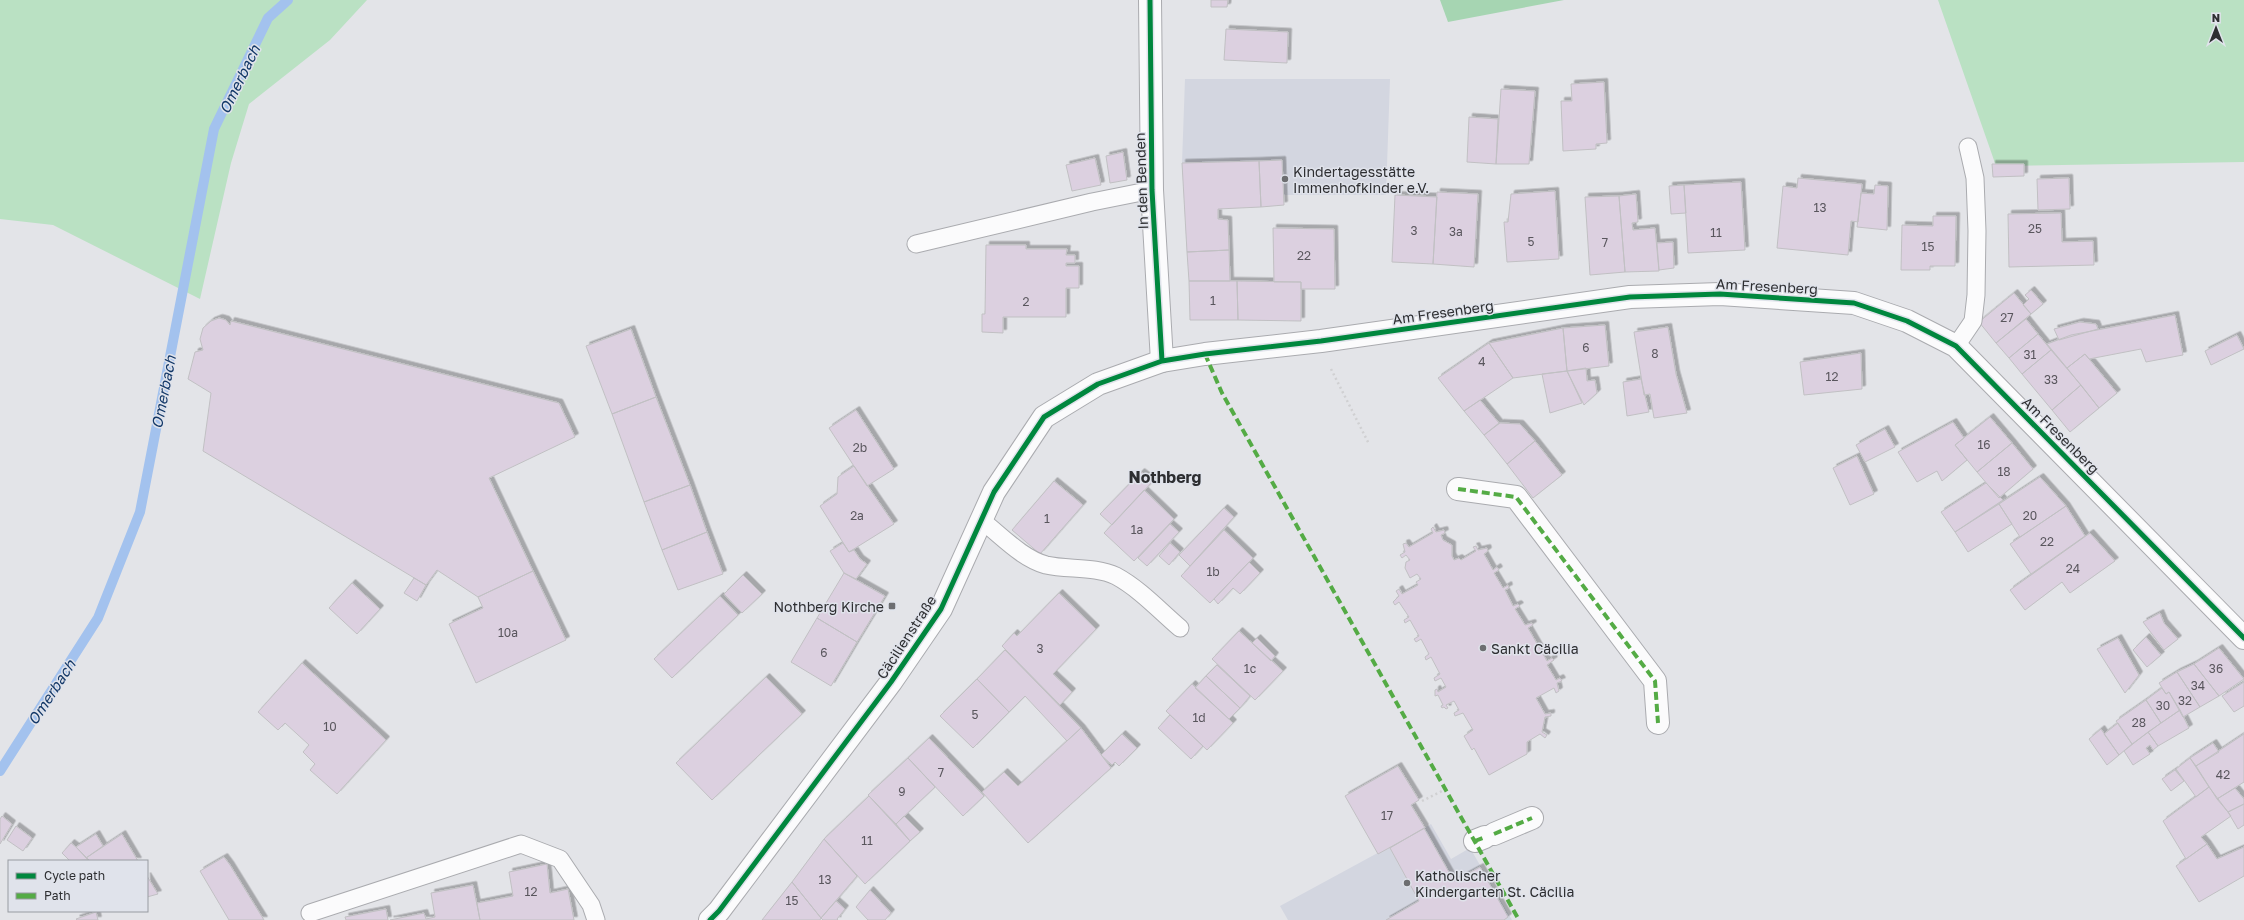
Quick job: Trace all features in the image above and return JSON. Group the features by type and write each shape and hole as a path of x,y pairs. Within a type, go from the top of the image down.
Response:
{"street":[{"name":"In den Benden","path":"1150,0 1152,190 1162,361"},
{"name":"Am Fresenberg","path":"1162,361 1205,354 1321,342 1630,297 1720,294 1854,303 1907,321 1956,346 2244,638"},
{"name":"Cäcilienstraße","path":"710,920 719,911 891,682 941,609 994,492 1044,417 1098,384 1162,361"},
{"path":"1458,489 1516,497 1655,681 1658,723"},
{"path":"1484,837 1532,818"}],"lane":[{"path":"1956,346 1973,321 1976,295 1978,230 1975,178 1968,147"},
{"path":"916,244 1092,202 1152,190"},
{"path":"981,520 1026,556 1046,564 1094,570 1114,575 1130,585 1180,628"},
{"path":"310,913 521,844 560,859 591,905 596,920"}],"path":[{"path":"1334,378 1369,444"},
{"path":"1422,801 1446,789"}],"shaded area":[{"name":"Kindertagesstätte Immenhofkinder e.V.","path":"1185,79 1390,79 1386,195 1284,195 1284,205 1218,209 1218,219 1228,220 1229,250 1187,252 1182,163"},
{"name":"Katholischer Kindergarten St. Cäcilia","path":"1431,824 1451,859 1470,848 1512,920 1288,920 1280,906"}],"green space":[{"path":"0,0 367,0 330,40 249,104 231,163 200,299 53,225 0,219"},
{"path":"1440,0 1564,0 1448,22"},
{"path":"1938,0 2244,0 2244,162 1996,166"}],"building":[{"path":"1211,0 1228,0 1227,7 1211,7"},
{"path":"1226,29 1288,32 1287,63 1224,60"},
{"path":"1604,82 1607,143 1596,144 1596,149 1563,151 1561,101 1572,101 1571,84"},
{"path":"1501,89 1535,91 1529,164 1496,164"},
{"path":"1469,117 1498,119 1496,164 1467,162"},
{"path":"1123,152 1127,180 1110,183 1106,156"},
{"path":"1095,158 1101,185 1072,191 1066,165"},
{"path":"1282,160 1284,205 1261,207 1259,161"},
{"path":"1259,161 1261,207 1218,209 1218,219 1228,220 1229,250 1187,252 1182,163"},
{"path":"1992,164 2024,164 2024,176 1993,177"},
{"path":"1798,178 1862,184 1858,222 1851,221 1848,255 1777,248 1783,186 1797,188"},
{"path":"2069,178 2070,209 2038,210 2037,179"},
{"path":"1741,182 1745,250 1688,253 1684,185"},
{"path":"1684,185 1686,213 1671,214 1669,186"},
{"path":"1875,185 1888,186 1887,230 1857,227 1861,193 1874,194"},
{"path":"1555,191 1559,259 1507,262 1504,222 1508,222 1511,194"},
{"path":"1437,192 1478,194 1474,267 1433,264"},
{"path":"1636,194 1638,222 1632,223 1633,230 1655,228 1659,271 1625,272 1619,196"},
{"path":"1395,195 1437,197 1433,264 1392,262"},
{"path":"1619,196 1625,272 1590,275 1585,197"},
{"path":"2061,213 2062,242 2093,241 2094,265 2009,267 2008,214"},
{"path":"1933,216 1956,216 1955,266 1930,266 1930,270 1901,270 1902,225 1933,226"},
{"path":"1273,228 1334,229 1335,289 1301,289 1301,282 1274,282"},
{"path":"1673,242 1674,268 1659,270 1657,243"},
{"path":"986,245 1026,245 1026,249 1067,249 1066,255 1075,255 1075,263 1066,263 1066,266 1079,266 1079,288 1066,288 1066,317 1003,317 1003,333 982,332 982,314 985,314"},
{"path":"1229,250 1230,281 1189,281 1187,252"},
{"path":"1189,281 1237,281 1238,320 1190,320"},
{"path":"1237,281 1301,282 1301,321 1238,320"},
{"path":"2031,290 2043,304 2031,314 2023,305 2029,299 2025,295"},
{"path":"2014,293 2031,314 1996,343 1979,322"},
{"path":"2175,315 2183,355 2146,362 2141,349 2089,359 2085,354 2067,368 2047,344 2071,335"},
{"path":"219,318 226,320 230,325 231,321 559,403 575,437 489,478 533,571 478,597 437,570 426,585 203,451 211,393 188,379 195,352 203,350 200,339 203,328 211,321"},
{"path":"2026,319 2038,334 2009,358 1996,343"},
{"path":"2080,322 2096,324 2098,329 2059,340 2054,329"},
{"path":"1605,325 1609,366 1567,371 1563,328"},
{"path":"1668,327 1676,374 1687,413 1654,418 1650,394 1644,395 1634,332"},
{"path":"1563,328 1567,371 1513,378 1489,343"},
{"path":"631,329 656,397 612,414 586,346"},
{"path":"2038,334 2051,350 2022,374 2009,358"},
{"path":"2237,335 2244,349 2211,365 2205,351"},
{"path":"1489,343 1513,378 1464,411 1438,378"},
{"path":"2051,350 2081,385 2052,410 2022,374"},
{"path":"1861,353 1862,389 1804,395 1800,362"},
{"path":"2085,354 2117,393 2099,408 2067,368"},
{"path":"1586,368 1587,381 1595,380 1597,393 1584,405 1567,371"},
{"path":"1567,371 1582,403 1550,413 1542,374"},
{"path":"1641,379 1649,412 1627,416 1623,382"},
{"path":"2081,385 2099,408 2070,432 2052,410"},
{"path":"656,397 690,485 644,502 612,414"},
{"path":"1480,400 1499,423 1484,435 1464,411"},
{"path":"856,410 894,469 867,486 829,428"},
{"path":"1990,417 2012,443 1977,472 1955,445"},
{"path":"1953,422 1964,438 1955,445 1967,460 1942,481 1937,471 1917,482 1898,452"},
{"path":"1500,423 1520,424 1535,441 1507,464 1484,435"},
{"path":"1885,429 1895,447 1865,462 1856,445"},
{"path":"1535,441 1562,475 1533,498 1507,464"},
{"path":"2012,443 2033,469 1999,498 1977,472"},
{"path":"1857,456 1874,494 1850,505 1833,468"},
{"path":"854,466 894,524 849,552 820,506 837,494 838,477"},
{"path":"1141,472 1153,481 1112,525 1100,514"},
{"path":"2040,477 2066,506 2020,537 1999,504"},
{"path":"1054,481 1083,505 1040,554 1012,530"},
{"path":"1986,483 2003,500 1955,532 1941,512"},
{"path":"690,485 707,532 662,550 644,502"},
{"path":"1144,490 1174,519 1134,561 1104,533"},
{"path":"1999,504 2012,524 1968,552 1955,532"},
{"path":"2066,506 2085,536 2031,574 2010,544"},
{"path":"1224,508 1234,517 1190,566 1179,555"},
{"path":"1170,524 1179,532 1147,566 1138,558"},
{"name":"Sankt Cäcilia","path":"1433,527 1436,532 1444,530 1445,533 1441,535 1443,540 1452,545 1452,556 1454,560 1459,558 1461,560 1476,551 1473,547 1476,546 1478,550 1487,548 1488,551 1484,554 1493,570 1497,567 1499,570 1494,573 1503,588 1508,585 1509,588 1505,590 1513,606 1518,604 1520,606 1515,609 1525,625 1532,623 1533,625 1528,628 1547,661 1552,658 1554,660 1547,665 1556,680 1560,678 1562,681 1557,683 1559,691 1556,693 1554,688 1536,698 1545,714 1551,713 1551,716 1545,717 1542,732 1547,735 1545,738 1540,734 1527,742 1527,754 1489,775 1474,748 1472,750 1464,736 1473,730 1463,713 1455,716 1454,713 1459,710 1454,701 1446,705 1448,708 1442,708 1441,706 1443,705 1438,695 1435,696 1435,690 1437,689 1438,692 1446,687 1441,678 1435,681 1434,678 1440,674 1431,657 1426,660 1425,657 1429,654 1421,639 1416,642 1414,639 1419,636 1410,620 1405,623 1404,620 1409,617 1399,602 1395,605 1393,602 1399,596 1396,591 1399,589 1402,594 1418,585 1416,582 1421,579 1417,574 1410,578 1405,568 1406,562 1410,560 1406,555 1402,558 1400,555 1405,552 1403,544 1406,543 1409,547 1433,533 1431,529"},
{"path":"1224,530 1253,558 1210,603 1181,576"},
{"path":"707,532 723,574 678,590 662,550"},
{"path":"2090,533 2115,561 2070,593 2062,582 2025,610 2010,590"},
{"path":"843,543 849,552 854,550 860,559 867,564 856,579 844,573 830,551"},
{"path":"1170,543 1180,552 1169,565 1159,556"},
{"path":"1249,562 1260,573 1240,594 1233,588 1218,604 1214,599"},
{"path":"533,571 566,640 476,683 449,624 483,608 478,597"},
{"path":"844,573 885,596 857,642 817,618"},
{"path":"743,575 762,594 742,613 724,594"},
{"path":"414,578 426,585 417,601 404,593"},
{"path":"352,583 380,609 357,634 329,608"},
{"path":"1059,593 1096,629 1053,674 1072,692 1060,705 1002,646 1014,633 1017,636"},
{"path":"720,596 738,615 672,678 654,659"},
{"path":"2160,613 2164,623 2178,639 2164,650 2143,622"},
{"path":"817,618 857,642 831,686 791,662"},
{"path":"1239,631 1283,671 1255,700 1212,659"},
{"path":"2146,637 2161,655 2147,667 2133,650"},
{"path":"1257,638 1275,656 1271,661 1252,643"},
{"path":"2118,638 2139,675 2125,693 2097,649"},
{"path":"2219,648 2244,679 2219,696 2194,664"},
{"path":"1005,650 1081,728 1067,741 1025,696 1009,712 977,679"},
{"path":"302,663 386,740 337,794 310,770 315,764 303,752 309,745 285,723 278,730 258,712"},
{"path":"2194,664 2219,696 2200,707 2177,672"},
{"path":"1217,665 1250,696 1240,708 1206,676"},
{"path":"2177,672 2200,707 2183,717 2169,692 2166,694 2159,683"},
{"path":"1206,676 1240,708 1229,719 1195,688"},
{"path":"766,677 802,714 712,800 676,763"},
{"path":"977,679 1009,712 973,748 940,716"},
{"path":"2244,682 2244,706 2234,712 2222,696"},
{"path":"1192,684 1233,723 1207,750 1166,711"},
{"path":"2162,688 2166,694 2169,692 2180,710 2161,723 2146,700"},
{"path":"2146,700 2161,723 2132,744 2116,721"},
{"path":"2180,710 2189,728 2158,746 2148,732"},
{"path":"1170,715 1203,746 1191,759 1158,728"},
{"path":"2118,723 2132,744 2119,755 2104,734"},
{"path":"1081,728 1111,768 1028,843 982,792 1004,772 1018,786"},
{"path":"2101,729 2119,755 2107,765 2089,739"},
{"path":"2148,732 2158,746 2153,750 2150,745 2146,748 2150,754 2133,765 2124,751"},
{"path":"1122,734 1137,748 1119,766 1115,762 1112,765 1101,755"},
{"path":"2244,734 2244,782 2217,799 2196,766"},
{"path":"929,738 984,796 963,816 908,758"},
{"path":"2213,743 2219,752 2196,766 2190,758"},
{"path":"908,758 935,787 896,824 868,795"},
{"path":"2190,758 2209,787 2196,797 2176,769"},
{"path":"1398,766 1419,800 1411,805 1425,828 1378,854 1345,796"},
{"path":"2175,770 2184,781 2171,791 2162,779"},
{"path":"2209,787 2231,816 2201,837 2207,844 2186,859 2163,821"},
{"path":"2235,788 2244,799 2244,804 2228,812 2217,799"},
{"path":"869,796 910,841 865,884 824,839"},
{"path":"2244,804 2244,825 2238,829 2228,812"},
{"path":"2,816 12,824 0,844 0,819"},
{"path":"904,816 920,832 910,841 896,824"},
{"path":"16,826 32,838 23,851 7,840"},
{"path":"1424,828 1454,881 1480,867 1508,917 1504,920 1386,920 1419,901 1390,848"},
{"path":"96,834 103,846 86,858 76,847"},
{"path":"122,834 137,860 89,860 86,858"},
{"path":"824,839 857,876 821,918 792,882"},
{"path":"71,843 89,860 69,860 62,853"},
{"path":"2207,844 2217,859 2244,847 2244,876 2199,902 2176,866"},
{"path":"224,857 264,920 229,920 200,871"},
{"path":"547,864 550,893 568,889 574,920 480,920 477,903 513,896 509,872"},
{"path":"148,878 158,894 148,897"},
{"path":"792,882 821,918 820,920 762,920"},
{"path":"473,885 480,920 390,920 424,913 426,919 435,917 431,893"},
{"path":"870,890 891,913 885,920 868,920 856,907"},
{"path":"836,901 845,909 837,919 838,920 823,920 821,918"},
{"path":"386,909 388,920 346,920 345,917"},
{"path":"96,912 98,920 76,919"}],"waterway":[{"name":"Omerbach","path":"0,771 98,618 140,512 214,129 268,18 288,0"}],"marked path":[{"path":"1205,354 1222,393 1519,920"},
{"path":"1458,489 1516,497 1655,681 1658,723"},
{"path":"1494,834 1532,818"},
{"path":"1475,841 1485,837"}],"cycle path":[{"path":"1150,0 1152,190 1162,361"},
{"path":"710,920 719,911 891,682 941,609 994,492 1044,417 1098,384 1162,361 1205,354 1321,341 1630,297 1720,294 1854,303 1907,321 1956,346 2244,638"}],"place":[{"name":"Kindertagesstätte Immenhofkinder e.V.","path":"1285,179"},
{"name":"Nothberg Kirche","path":"892,606"},
{"name":"Sankt Cäcilia","path":"1483,648"},
{"name":"Katholischer Kindergarten St. Cäcilia","path":"1407,883"}],"district":[{"name":"Nothberg","path":"1165,477"}]}
